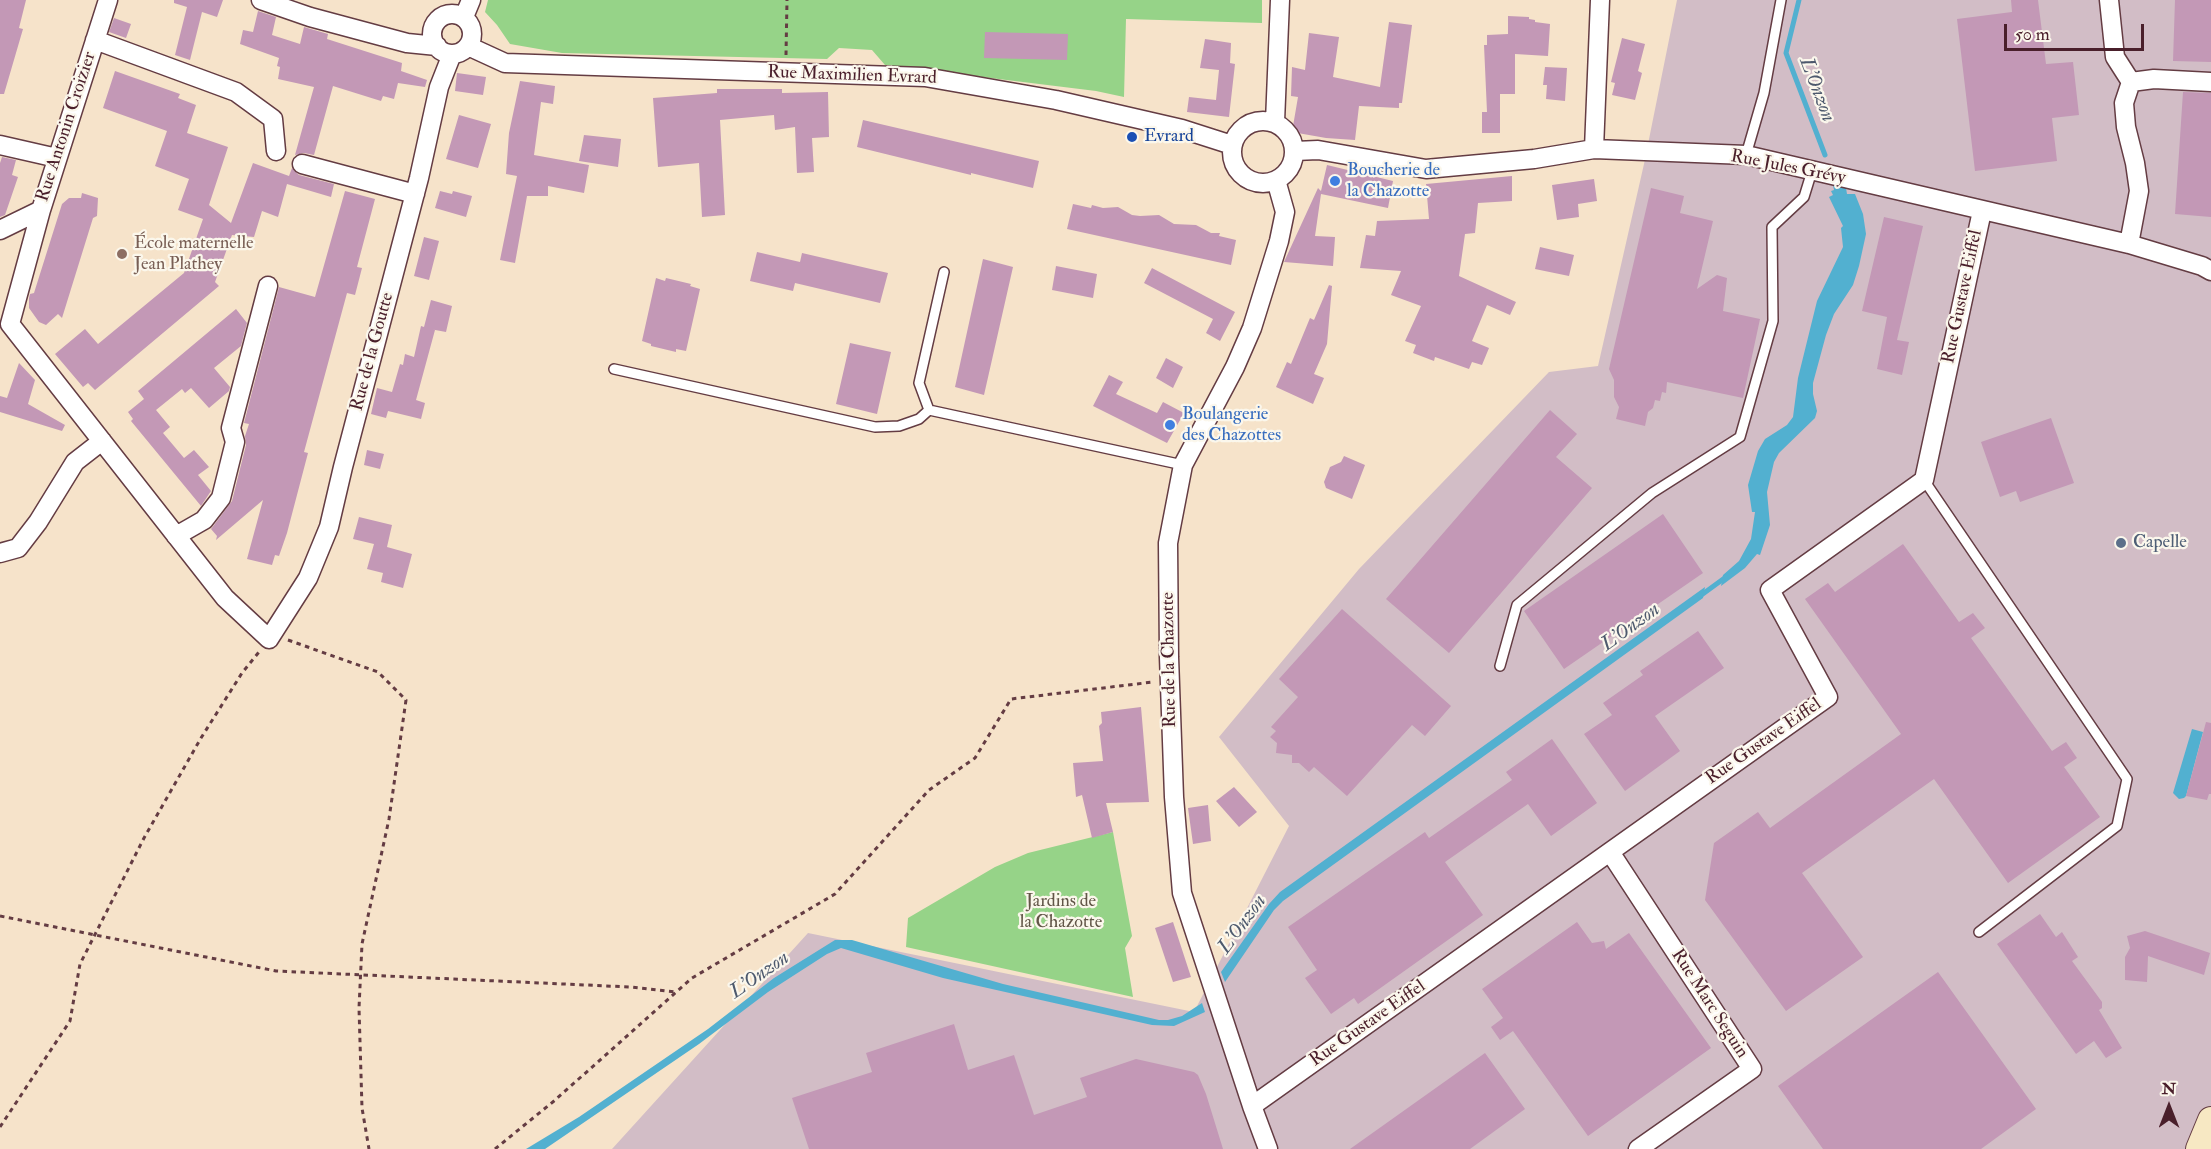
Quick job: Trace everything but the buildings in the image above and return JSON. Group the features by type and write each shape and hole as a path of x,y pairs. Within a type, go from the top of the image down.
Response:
{"main road":[{"path":"2199,1149 2211,1120"}],"street":[{"name":"Rue Antonin Croizier","path":"0,230 41,210 108,0"},
{"name":"Rue Maximilien Evrard","path":"261,0 310,17 396,40 452,49 506,63 924,77 1056,100 1182,129 1232,145"},
{"path":"1275,122 1280,0"},
{"path":"1594,149 1600,0"},
{"path":"2109,0 2115,57 2131,82"},
{"path":"467,9 473,34 452,49 432,34 440,17 467,9"},
{"path":"95,40 236,92 273,119 276,152"},
{"name":"Rue de la Goutte","path":"271,637 308,578 329,527 415,194 439,87 452,49"},
{"path":"2131,82 2154,79 2211,82"},
{"path":"2129,244 2139,191 2136,163 2126,127 2124,103 2131,82"},
{"path":"1264,120 1275,122 1285,129 1292,139 1295,151 1292,163 1286,173 1276,180 1265,183 1253,182 1235,167 1232,145 1236,134 1253,122 1264,120"},
{"path":"0,145 57,158"},
{"name":"Rue Jules Grévy","path":"1295,151 1318,150 1426,169 1534,159 1594,149 1746,155 2129,244 2208,268"},
{"path":"302,164 415,194"},
{"name":"Rue de la Chazotte","path":"1268,1149 1182,892 1174,797 1168,543 1183,465 1235,367 1252,328 1285,212 1276,180"},
{"path":"41,210 10,324 225,598 271,637"},
{"name":"Rue Gustave Eiffel","path":"1252,1106 1828,697 1770,590 1924,480 1982,211"},
{"path":"176,536 204,520 221,498 235,442 231,428 268,286"},
{"path":"0,553 18,548 38,522 75,462 102,441"},
{"name":"Rue Marc Seguin","path":"1610,852 1752,1069 1638,1149"}],"lane":[{"path":"1746,155 1764,93 1781,0"},
{"path":"1500,666 1516,605 1652,493 1740,437 1773,321 1772,227 1804,197 1812,171"},
{"path":"929,410 919,382 944,272"},
{"path":"614,369 875,427 899,426 919,419 929,410"},
{"path":"929,410 1183,465"},
{"path":"1924,480 2127,779 2117,826 1979,932"}],"path":[{"path":"786,73 787,0"},
{"path":"0,1127 70,1021 80,964 144,838 195,748 242,673 271,637 378,672 406,700 389,819 362,944 359,1008 362,1108 369,1149"},
{"path":"495,1149 554,1101 692,978 835,894 929,790 975,758 1011,699 1170,680"},
{"path":"0,916 276,971 630,987 675,992"}],"shaded area":[{"path":"1677,0 2211,0 2211,1110 2189,1149 612,1149 808,933 1194,1012 1289,826 1219,737 1359,569 1549,372 1598,366 1644,164"}],"green space":[{"path":"488,0 1262,0 1262,23 1126,19 1124,97 1096,91 885,65 872,50 839,48 827,59 562,53 510,44 485,12"},
{"name":"Jardins de la Chazotte","path":"1113,832 1132,936 1125,948 1133,997 906,947 908,918 995,867 1028,853"}],"water":[{"path":"1833,185 1846,188 1847,194 1855,194 1863,214 1866,234 1859,266 1853,285 1834,314 1826,335 1813,383 1817,411 1815,418 1779,453 1774,462 1767,492 1770,525 1760,555 1757,554 1745,568 1721,586 1723,575 1739,561 1751,539 1755,512 1752,512 1748,485 1758,451 1765,439 1787,425 1793,417 1798,378 1817,301 1843,247 1841,228 1843,226 1829,197 1833,195 1831,191 1834,190"},
{"path":"1705,587 1703,598 1283,901 1274,910 1225,982 1221,972 1280,892"},
{"path":"2192,729 2203,732 2186,796 2179,799 2173,793"},
{"path":"835,940 852,940 1003,984 1159,1020 1182,1016 1202,1003 1205,1012 1174,1026 1152,1025 943,978 841,948 827,954 768,992 699,1044 545,1149 526,1149 579,1117 708,1029 774,978"}],"waterway":[{"name":"L'Onzon","path":"1799,0 1786,53 1825,155"},
{"name":"L'Onzon","path":"1700,596 1726,577"}],"place":[{"name":"Evrard","path":"1132,137"},
{"name":"Boucherie de la Chazotte","path":"1335,181"},
{"name":"École maternelle Jean Plathey","path":"122,254"},
{"name":"Boulangerie des Chazottes","path":"1170,425"},
{"name":"Capelle","path":"2121,543"}]}
